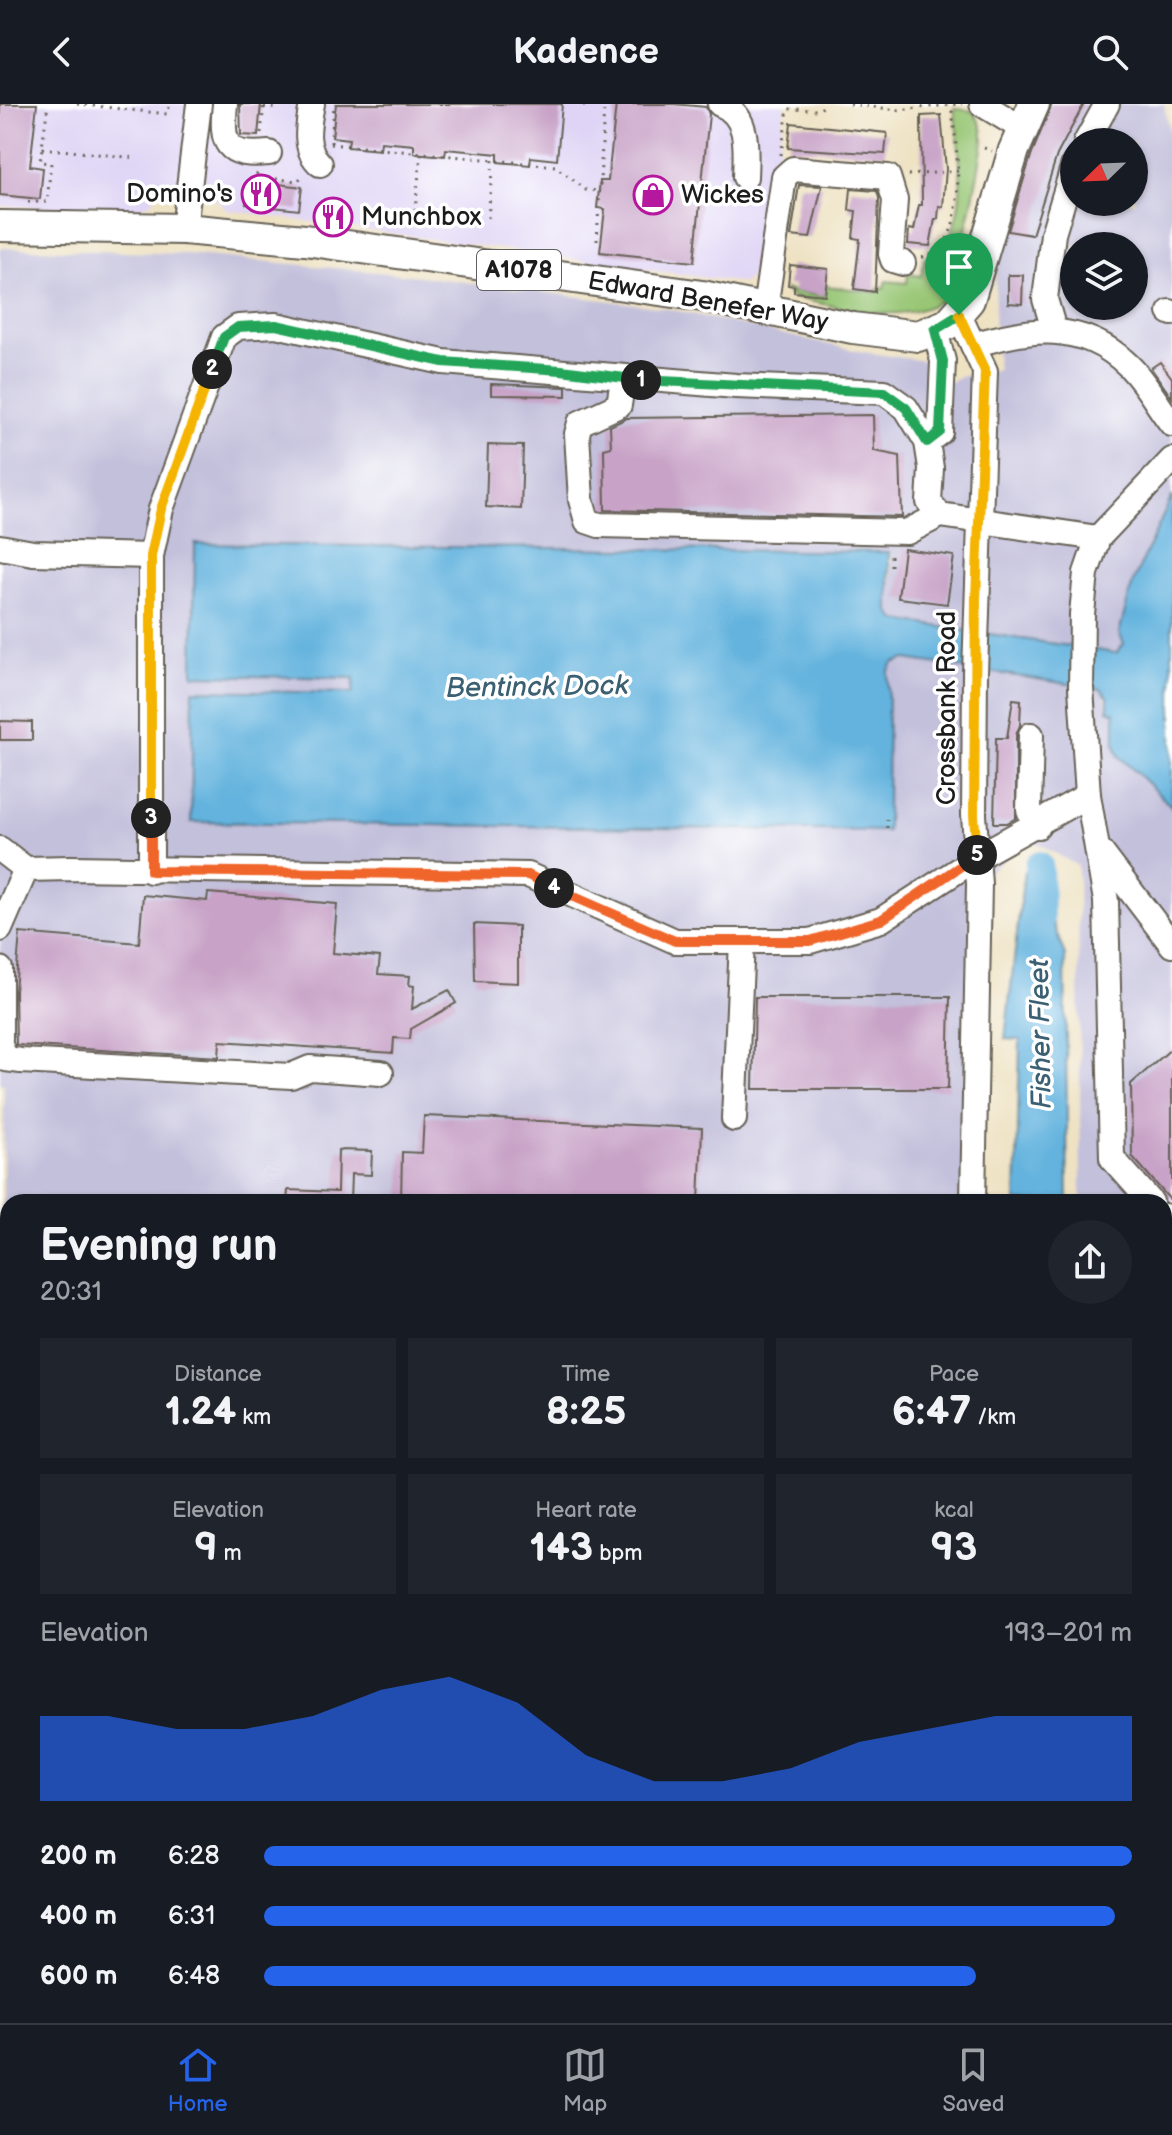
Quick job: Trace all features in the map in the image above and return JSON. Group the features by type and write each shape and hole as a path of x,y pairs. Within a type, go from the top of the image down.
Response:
{"main road":[{"path":"947,323 976,284 1011,110"},
{"name":"Edward Benefer Way","path":"12,218 184,229 421,256 686,294 903,335 947,323"}],"street":[{"path":"184,229 199,104"},
{"path":"225,104 222,136 225,143 241,153 264,154"},
{"path":"312,104 308,145 323,156"},
{"path":"720,104 738,116 743,129 745,177"},
{"path":"1094,128 1107,104"},
{"path":"765,309 784,177 800,167 896,170 891,254 893,260 903,263"},
{"path":"1054,330 1045,299 1053,234 1060,211"},
{"path":"927,442 940,432 947,323"},
{"name":"Crossbank Road","path":"947,323 973,345 985,371 976,599 973,1194"},
{"path":"151,871 151,556 161,509 224,337 238,327 276,325 443,362 561,370 623,379 884,392 906,408 927,442 931,468 929,502 940,515"},
{"path":"973,345 1007,335 1054,330 1081,334 1107,347 1130,366 1172,424"},
{"path":"623,379 619,405 580,423 577,434 581,500 587,521 599,525 907,532 940,515 1048,528 1098,538"},
{"path":"1144,1194 1112,1158 1106,901 1100,850 1088,795 1081,688 1082,614 1086,573 1098,538 1172,460"},
{"path":"0,547 33,553 151,556"},
{"path":"1031,735 1029,810 1038,826"},
{"path":"0,867 528,875 675,941 810,941 847,933 881,920 977,858 1088,795"},
{"path":"0,849 26,869"},
{"path":"1100,850 1172,945"},
{"path":"0,929 26,869"},
{"path":"734,1119 742,941"},
{"path":"0,969 0,1042 6,1059 291,1076 310,1068 381,1073"}],"path":[{"path":"12,218 26,202 47,202 51,163 40,162 48,104"},
{"path":"77,104 167,114 170,104"},
{"path":"279,109 264,106 264,154 256,177 298,181 323,156 334,104"},
{"path":"789,172 781,159 788,109 819,110 826,104"},
{"path":"850,104 897,110 966,104 978,112 1011,110"},
{"path":"583,106 604,105 597,241"},
{"path":"903,263 912,257 932,254 953,228 959,171 951,105"},
{"path":"42,148 136,158"},
{"path":"323,156 421,154 555,166 586,190 601,191"},
{"path":"415,211 421,154"},
{"path":"488,218 493,160"},
{"path":"896,170 959,171"},
{"path":"891,554 891,566"},
{"path":"887,819 887,828"}],"shaded area":[{"path":"0,104 785,104 764,254 750,279 743,283 227,210 206,190 166,185 149,204 133,209 0,206"},
{"path":"1049,104 1164,104 1172,145 1172,496 1133,582 1119,633 1124,642 1120,651 1098,651 896,620 889,610 892,554 193,675 354,677 353,693 193,691 191,822 887,831 888,672 893,663 912,659 1103,690 1109,710 1115,712 1115,745 1119,756 1172,807 1172,1194 1081,1194 1078,866 1030,839 971,886 964,1194 3,1194 4,1084 0,1083 0,248 186,254 419,276 665,308 863,352 924,361 944,385 963,375 998,370 995,345 1006,335 994,324 996,277 1011,200 1037,126"}],"green space":[{"path":"954,108 972,111 983,131 983,139 960,252 953,275 938,302 905,313 886,313 846,309 792,297 786,290 824,297 826,286 877,292 878,288 884,288 886,281 907,283 908,274 921,276 924,259 940,250 951,234 957,215 960,169"}],"water":[{"name":"Bentinck Dock","path":"1172,496 1172,807 1119,756 1115,745 1115,713 1108,710 1108,697 1101,689 906,659 893,663 888,672 887,831 191,822 193,690 353,693 354,678 193,675 195,544 889,552 889,610 896,620 1116,653 1124,644 1119,633 1133,582"},
{"path":"1032,865 1065,956 1068,1194 1016,1194 1020,1040 1005,1039 1024,871"}],"building":[{"path":"0,104 37,104 30,166 43,168 40,199 0,195"},
{"path":"240,104 261,104 258,136 241,135"},
{"path":"336,104 562,104 557,160 531,157 530,165 498,162 498,154 446,149 445,156 414,153 414,145 381,142 380,150 348,147 349,139 332,137"},
{"name":"Wickes","path":"616,104 706,107 709,114 694,262 600,252 605,209 597,208 600,181 608,181"},
{"path":"1052,104 1084,104 1071,128 1060,128 1060,149 1032,235 1008,231 1031,156"},
{"path":"941,115 946,169 943,207 939,206 930,246 908,244 909,229 914,230 919,205 922,205 921,116"},
{"path":"791,123 887,133 885,154 788,148"},
{"path":"249,180 302,187 299,210 246,204"},
{"path":"799,185 822,186 810,238 791,236"},
{"path":"851,189 877,191 879,198 875,292 854,289 860,239 853,238 856,211 849,210"},
{"path":"790,265 828,269 825,295 794,292 794,286 788,285"},
{"path":"1008,275 1023,275 1022,304 1008,303"},
{"path":"1160,362 1172,378 1172,398 1151,368"},
{"path":"491,384 566,387 566,396 491,395"},
{"path":"873,415 874,451 900,456 902,517 605,510 604,449 611,447 610,426 627,418"},
{"path":"488,445 523,446 521,509 486,507"},
{"path":"904,549 954,556 947,604 898,598"},
{"path":"1013,699 1021,700 1020,725 1016,735 1016,818 1007,823 994,823 996,738 1007,738"},
{"path":"0,721 32,722 32,740 0,740"},
{"path":"208,893 337,904 333,953 380,957 378,974 410,976 409,985 414,986 412,1009 449,990 456,1003 411,1029 410,1039 394,1038 393,1053 220,1041 219,1057 16,1045 15,991 20,933 139,943 143,895 207,901"},
{"path":"474,924 518,926 518,983 475,981"},
{"path":"755,997 950,997 948,1089 753,1089"},
{"path":"1172,1048 1172,1194 1165,1194 1132,1156 1131,1084"},
{"path":"424,1116 702,1128 699,1194 401,1194 402,1152 422,1153"},
{"path":"338,1150 372,1151 371,1175 351,1174 350,1194 288,1194 288,1190 337,1192"}],"waterway":[{"name":"Fisher Fleet","path":"1039,865 1040,920"}],"place":[{"name":"Domino's","path":"261,194"},
{"name":"Wickes","path":"653,195"},
{"name":"Munchbox","path":"333,217"}],"route":[{"path":"959,315 985,371 976,599 974,815 977,858 881,920 847,933 810,941 675,941 528,875 151,871 151,556 161,509 224,337 238,327 276,325 443,362 561,370 623,379 884,392 906,408 927,442 940,432 944,385 943,361 935,330 959,315"}]}
